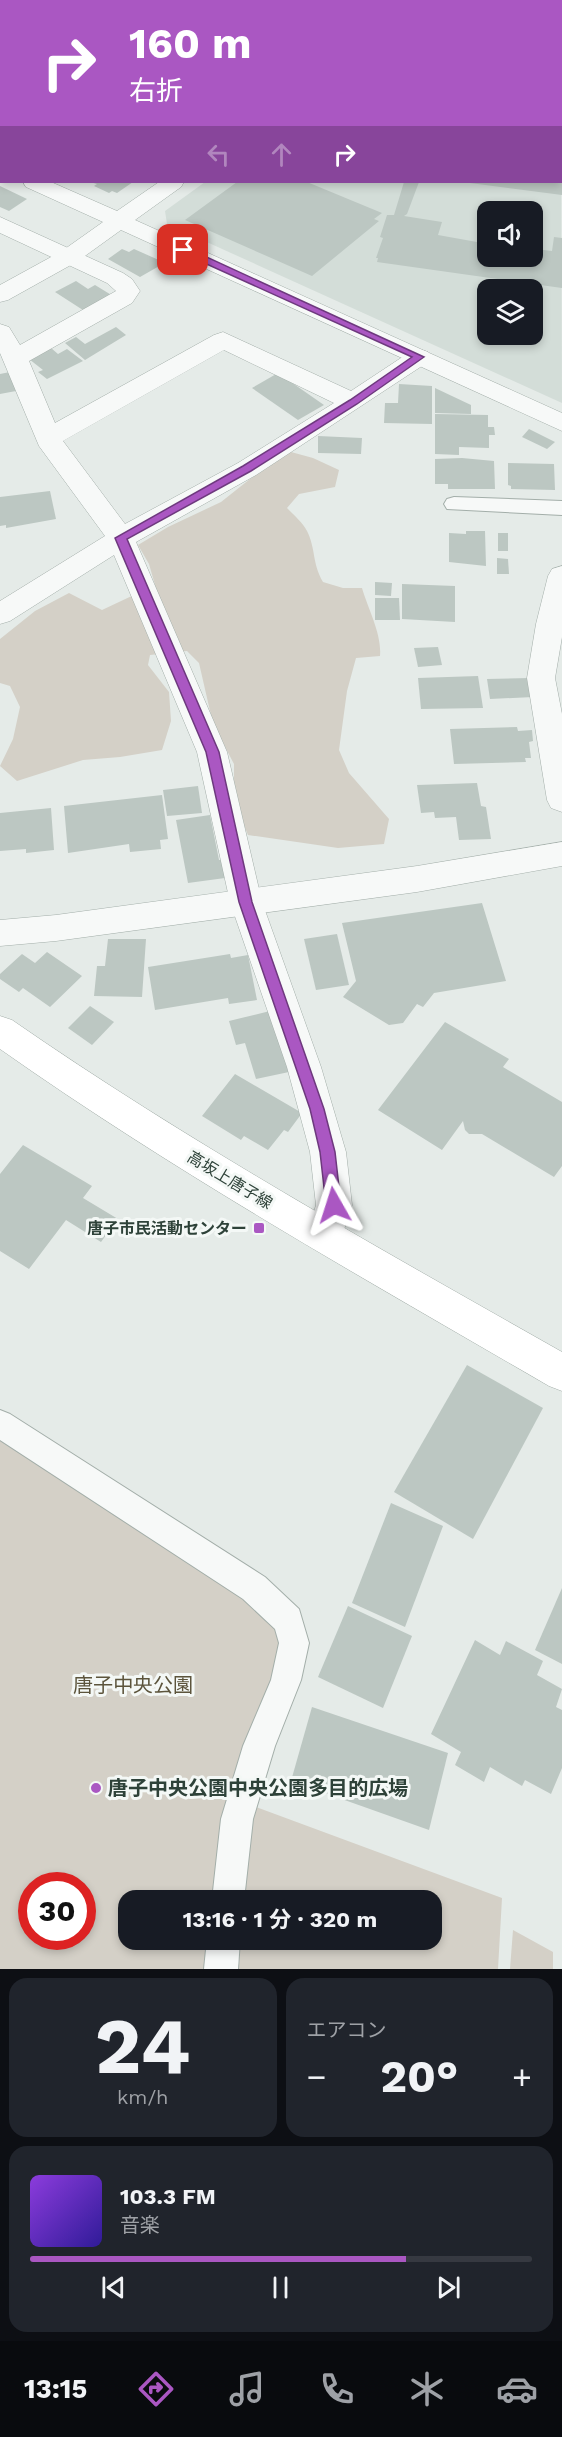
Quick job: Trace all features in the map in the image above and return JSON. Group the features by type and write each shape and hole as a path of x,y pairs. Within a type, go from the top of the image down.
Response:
{"main road":[{"name":"高坂上唐子線","path":"0,1030 60,1073 210,1169 562,1373"}],"street":[{"path":"36,183 562,423"},
{"path":"0,295 70,256 172,183"},
{"path":"0,224 124,284 128,291 124,298 15,358"},
{"path":"0,332 15,358 52,446 121,538 213,752 246,902 304,1067 328,1152 334,1205 325,1236"},
{"path":"49,438 223,340 353,402"},
{"path":"0,614 121,538 247,469 419,357"},
{"path":"562,576 550,624 541,678 562,800"},
{"path":"0,933 417,879 562,854"}],"lane":[{"path":"454,504 562,508"},
{"path":"0,1424 254,1588 288,1620 294,1643 291,1662 260,1746 237,1819 229,1890"},
{"path":"221,1969 223,1950"}],"shaded area":[{"path":"204,183 561,183 562,403 167,224 165,211"}],"green space":[{"path":"291,452 313,458 339,470 335,487 299,494 287,508 307,531 317,569 323,582 343,588 362,588 377,630 380,656 356,658 347,691 339,750 349,773 389,819 384,844 338,848 248,835 234,801 234,764 213,724 199,663 187,651 150,655 148,665 169,692 171,721 162,750 83,760 17,781 0,766 13,739 20,707 10,686 0,683 0,639 35,611 69,593 102,610 155,585 149,564 138,545 168,527 221,502 250,479"},
{"name":"唐子中央公園","path":"0,1436 252,1604 278,1628 282,1672 232,1798 502,1898 498,1969 0,1969"},
{"path":"513,1930 553,1952 553,1969 510,1969"}],"building":[{"path":"94,183 132,183 117,193 112,191 109,193 94,186 97,184"},
{"path":"236,183 309,183 382,213 374,219 379,221 312,276 185,220"},
{"path":"404,183 419,183 407,214 404,216 442,222 438,235 477,242 477,267 543,267 543,250 552,251 554,237 562,238 562,288 543,285 543,279 498,279 377,262 378,258 376,258 383,238 380,237 387,215 394,215"},
{"path":"470,183 562,183 562,195"},
{"path":"0,186 27,199 9,211 0,207"},
{"path":"122,249 129,252 134,249 161,261 158,264 161,265 140,277 108,259"},
{"path":"76,281 88,289 95,285 113,296 86,312 55,292"},
{"path":"116,327 126,335 85,360 65,343 76,337 85,344"},
{"path":"51,348 58,354 67,349 83,361 47,379 38,372 43,370 29,359"},
{"path":"10,372 16,391 0,394 0,374"},
{"path":"278,373 324,405 298,420 252,388"},
{"path":"399,384 432,386 432,424 384,423 385,403 398,403"},
{"path":"435,388 471,405 471,414 435,413"},
{"path":"435,414 488,415 488,427 494,427 495,435 489,435 489,448 459,447 459,455 435,454"},
{"path":"529,429 555,442 547,449 522,437"},
{"path":"318,436 362,438 361,454 318,453"},
{"path":"462,458 494,461 495,489 448,489 448,484 435,484 435,459"},
{"path":"508,463 554,464 555,490 511,489 508,485"},
{"path":"50,491 56,519 6,528 6,525 0,526 0,497"},
{"path":"466,531 485,531 486,566 449,562 449,533 466,534"},
{"path":"498,533 508,533 508,551 498,551"},
{"path":"497,558 508,559 509,574 497,574"},
{"path":"375,582 392,583 391,596 375,595"},
{"path":"402,584 455,586 455,622 402,619"},
{"path":"375,598 399,598 400,620 375,620"},
{"path":"438,647 442,665 418,667 414,648"},
{"path":"478,676 483,708 421,709 418,678"},
{"path":"530,678 533,697 490,699 487,679"},
{"path":"517,727 518,731 532,730 533,741 529,742 531,758 525,758 526,762 454,764 450,729"},
{"path":"477,783 481,806 486,807 491,839 459,840 456,817 435,818 434,812 421,813 417,785"},
{"path":"198,786 202,813 167,816 163,790"},
{"path":"162,795 168,839 160,840 161,849 130,852 129,844 68,853 64,806"},
{"path":"51,808 54,850 26,853 26,849 0,851 0,813"},
{"path":"210,815 225,878 188,883 176,820"},
{"path":"482,903 506,981 434,993 423,1007 417,1004 403,1023 389,1025 343,997 356,981 342,923"},
{"path":"337,934 349,985 316,990 304,939"},
{"path":"108,939 146,939 142,997 94,996 97,966 105,966"},
{"path":"47,952 82,976 50,1007 23,988 19,992 0,979 0,974 22,954 35,963"},
{"path":"230,954 231,958 248,955 257,1000 229,1004 228,998 155,1010 148,967"},
{"path":"90,1006 114,1022 92,1045 68,1028"},
{"path":"270,1011 289,1072 256,1079 245,1043 236,1045 229,1021"},
{"path":"445,1022 509,1059 503,1067 562,1102 562,1166 554,1177 482,1134 469,1134 465,1130 463,1121 442,1150 378,1110"},
{"path":"235,1074 302,1113 288,1132 284,1130 268,1150 244,1136 241,1140 202,1116"},
{"path":"23,1145 92,1186 83,1198 118,1219 101,1242 66,1220 29,1269 0,1251 0,1174"},
{"path":"467,1365 543,1408 473,1539 394,1492"},
{"path":"391,1503 443,1526 405,1627 352,1603"},
{"path":"562,1588 562,1664 535,1650"},
{"path":"348,1606 412,1636 383,1708 318,1677"},
{"path":"475,1640 500,1655 506,1641 543,1661 537,1675 562,1689 556,1707 562,1710 562,1768 551,1794 525,1780 522,1786 490,1767 484,1782 455,1765 461,1752 431,1734"},
{"path":"312,1707 448,1753 429,1830 291,1781"}],"place":[{"name":"唐子市民活動センター","path":"259,1228"},
{"name":"唐子中央公園中央公園多目的広場","path":"96,1788"}],"route":[{"path":"183,250 419,357 247,469 121,538 213,752 246,902 317,1109 328,1152 334,1205"}]}
